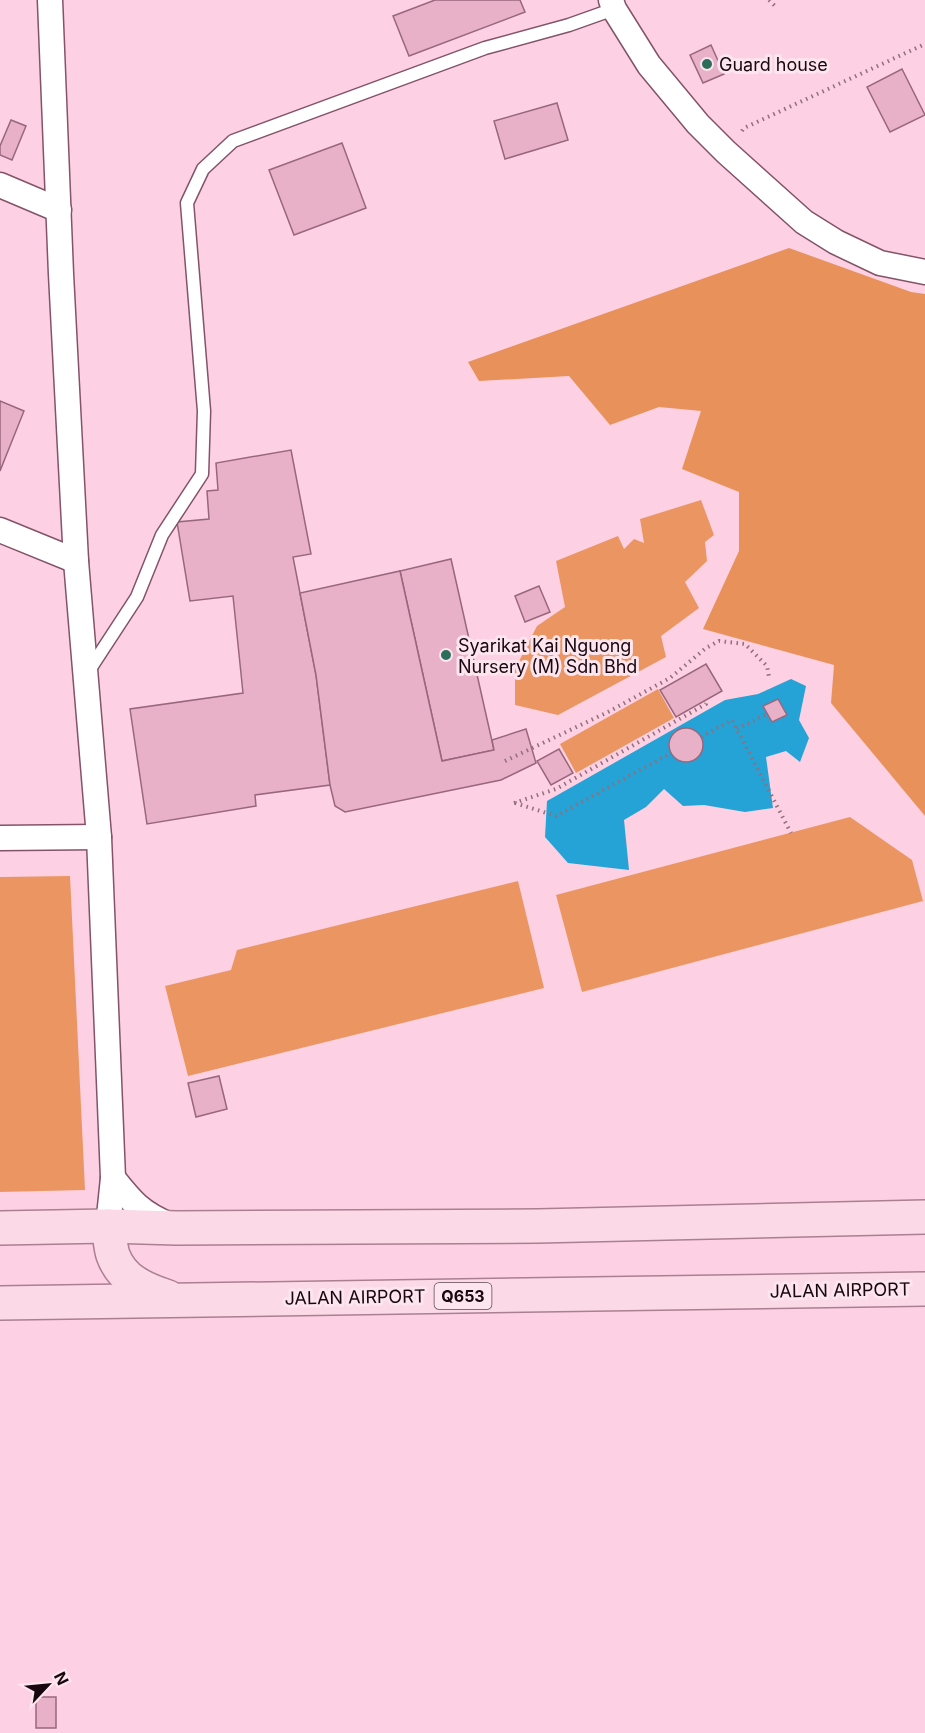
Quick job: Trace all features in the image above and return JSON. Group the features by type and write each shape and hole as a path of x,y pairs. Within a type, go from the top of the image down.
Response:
{"main road":[{"path":"0,1228 538,1226 925,1217"},
{"path":"108,1226 113,1255 126,1277 149,1290 178,1300"},
{"name":"JALAN AIRPORT","path":"0,1303 925,1289"}],"street":[{"path":"50,0 76,561 99,837 113,1178 108,1226"},
{"path":"612,5 649,65 698,124 804,222 836,242 880,263 925,272"},
{"path":"0,185 59,210"},
{"path":"0,530 76,561"},
{"path":"0,838 99,837"},
{"path":"113,1178 132,1203 154,1218 177,1228"}],"lane":[{"path":"86,676 137,597 162,535 202,474 204,411 187,203 203,169 233,141 485,48 568,25 612,5"}],"path":[{"path":"769,0 776,7"},
{"path":"726,152 744,128 925,44"},
{"path":"506,761 608,712 670,678 706,648 719,641 745,644 767,666 769,677"},
{"path":"671,753 556,816 514,802 556,789 706,704 707,700"},
{"path":"737,729 767,714"},
{"path":"701,737 732,720 791,833"}],"shaded area":[{"path":"789,248 911,292 925,294 925,816 831,703 834,665 703,629 739,551 739,492 682,469 701,411 659,407 610,425 569,376 479,381 468,362"},
{"path":"701,500 714,535 705,542 707,561 685,582 699,608 661,636 666,657 558,715 515,705 515,669 537,626 565,607 556,561 618,536 624,549 634,539 644,543 640,519"},
{"path":"658,689 674,718 576,773 560,744"},
{"path":"850,817 912,860 923,901 582,992 556,895"},
{"path":"70,876 85,1190 0,1192 0,877"},
{"path":"518,881 544,988 188,1076 165,986 231,970 237,950"}],"water":[{"path":"791,679 806,686 799,720 809,738 800,762 786,751 766,757 773,808 745,812 704,805 683,806 664,789 646,807 624,820 629,870 568,863 545,837 547,801 725,700 758,694"}],"building":[{"path":"435,0 520,0 525,12 409,56 393,16"},
{"name":"Guard house","path":"711,45 724,74 703,83 690,55"},
{"path":"902,69 925,115 890,132 867,87"},
{"path":"557,103 568,140 505,159 494,121"},
{"path":"11,120 26,126 12,160 0,155 0,146"},
{"path":"342,143 366,208 294,235 269,170"},
{"path":"0,401 24,411 0,471"},
{"path":"291,450 311,554 293,557 316,675 330,785 255,795 256,806 147,824 130,709 243,693 233,596 190,601 177,522 209,519 207,491 218,490 216,463"},
{"name":"Syarikat Kai Nguong Nursery (M) Sdn Bhd","path":"451,559 494,750 442,761 400,571"},
{"path":"400,571 442,761 494,750 492,740 526,729 536,763 501,780 345,812 335,806 330,785 316,675 300,593"},
{"path":"539,586 550,612 525,622 515,596"},
{"path":"706,664 722,691 676,717 660,690"},
{"path":"778,699 787,715 772,722 763,706"},
{"path":"686,728 698,733 703,745 698,757 686,762 674,757 669,745 674,733"},
{"path":"559,749 573,773 551,785 537,761"},
{"path":"219,1076 227,1109 196,1117 188,1083"},
{"path":"36,1697 56,1697 56,1728 36,1728"}],"place":[{"name":"Guard house","path":"707,64"},
{"name":"Syarikat Kai Nguong Nursery (M) Sdn Bhd","path":"446,655"}]}
